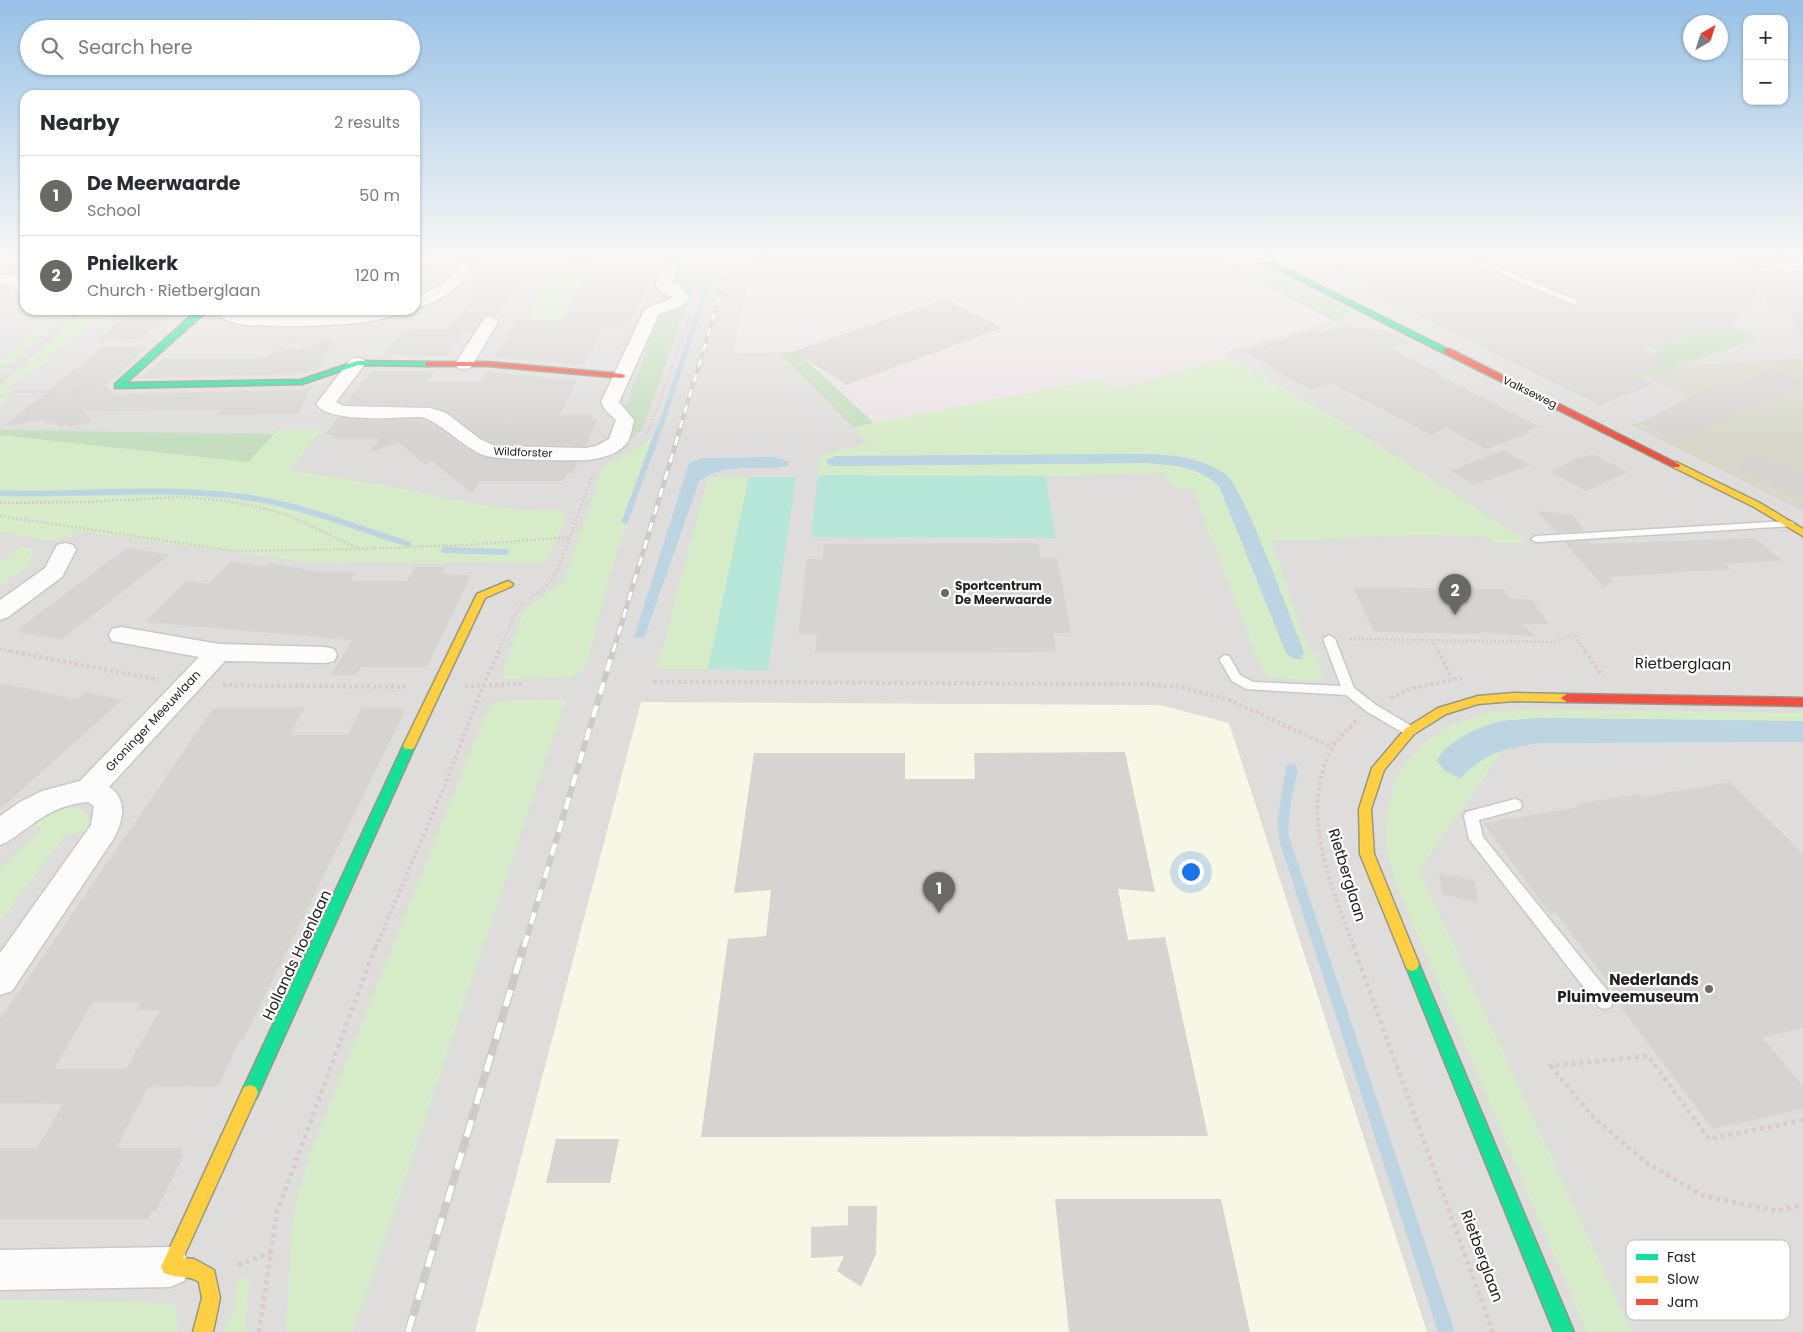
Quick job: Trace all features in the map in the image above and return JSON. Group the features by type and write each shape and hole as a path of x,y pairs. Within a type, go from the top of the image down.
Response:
{"street":[{"path":"194,318 118,386 302,382 357,363 464,364 622,376"},
{"path":"234,318 274,320 363,318"},
{"name":"Wildforster","path":"357,363 325,404 341,411 423,412 439,417 473,443 492,452 586,454 602,451 618,442 625,420 610,402 649,318"},
{"name":"Valkseweg","path":"1386,318 1757,505 1803,533"},
{"path":"464,364 490,322"},
{"path":"0,612 54,572 65,550"},
{"name":"Hollands Hoenlaan","path":"170,1267 436,687 481,596 508,584"},
{"path":"121,635 219,652 325,655"},
{"name":"Groninger Meeuwlaan","path":"88,791 219,652"},
{"name":"Rietberglaan","path":"1564,1332 1367,854 1365,808 1378,768 1410,731 1442,711 1478,700 1505,698 1803,702"},
{"path":"0,833 13,822 60,795 88,791 99,793 106,799 108,821 104,830 0,980"},
{"path":"0,1270 194,1268 207,1278 211,1298 203,1332"}],"lane":[{"path":"1536,539 1789,524"},
{"path":"1329,639 1349,691 1371,708 1410,731"},
{"path":"1225,659 1236,678 1251,686 1349,691"},
{"path":"1515,805 1471,816 1476,839 1605,1002"}],"path":[{"path":"0,382 71,318"},
{"path":"644,435 650,429 689,318"},
{"path":"273,358 294,336"},
{"path":"0,367 16,367"},
{"path":"0,396 14,392 53,392"},
{"path":"259,1332 277,1212 368,964 445,785 483,686 522,604 548,584 558,570 593,472"},
{"path":"0,504 182,497 227,501 293,516 359,549"},
{"path":"0,516 234,551 468,545 571,537"},
{"path":"1329,639 1555,642 1574,634 1604,678 1594,678"},
{"path":"1432,640 1452,679"},
{"path":"0,649 186,685 436,687 524,684"},
{"name":"Rietberglaan","path":"1465,678 1452,679 1409,689 1371,708 1351,724 1332,746 1325,766 1318,798 1317,830 1330,881 1493,1332"},
{"path":"654,682 1148,684 1180,687 1227,700 1332,746"},
{"path":"1803,1120 1709,1140 1648,1056 1551,1066 1594,1118 1647,1163 1704,1196 1777,1211 1803,1205"}],"shaded area":[{"path":"0,318 1803,318 1803,1332 0,1332"},
{"path":"740,318 1328,318 1333,321 1223,353 1229,357 1114,391 1101,379 874,423 797,352 732,353"},
{"path":"1803,358 1803,511 1632,425 1698,402 1636,369"},
{"path":"641,702 1160,705 1229,723 1427,1332 475,1332"}],"green space":[{"path":"53,318 62,318 0,372 0,360"},
{"path":"76,318 100,318 50,355 53,356 29,375 24,375 4,390 12,390 14,395 0,404 0,389"},
{"path":"658,318 682,318 642,430 623,444 629,436 633,419 625,408"},
{"path":"1328,318 1342,318 1333,321"},
{"path":"1699,318 1720,318 1758,339 1639,379 1612,367 1658,352 1649,348 1718,329"},
{"path":"797,352 874,423 853,427 780,353"},
{"path":"1229,357 1362,434 1529,543 1493,543 1489,537 1417,535 1271,541 1309,651 1316,652 1323,679 1311,681 1268,677 1257,659 1193,489 1176,489 1173,483 1167,482 1164,473 1045,476 818,475 820,455 869,443 853,427 1101,379 1114,391","holes":["1188,457 1209,465 1227,475 1286,653 1219,486 1211,479 1194,470 1146,463 832,466 826,463"]},
{"path":"279,429 323,429 289,470 511,509 568,511 547,563 305,562 83,532 73,533 51,541 0,532 0,435 249,462"},
{"path":"0,430 274,434 248,462 0,435"},
{"path":"654,436 608,583 585,667 571,677 504,678 502,675 504,666 524,611 564,580 604,465 632,452"},
{"path":"818,475 1045,476 1056,538 811,537"},
{"path":"708,477 749,477 708,669 657,669"},
{"path":"749,477 796,477 768,670 708,669"},
{"path":"21,547 36,549 30,557 31,564 0,586 0,562"},
{"path":"566,700 353,1332 286,1332 292,1229 298,1193 312,1148 487,710 495,702 502,701"},
{"path":"1534,709 1803,713 1803,721 1542,718 1497,722 1461,738 1440,753 1460,778 1477,762 1504,749 1419,870 1632,1332 1587,1332 1395,881 1385,842 1388,809 1396,776 1422,744 1452,724 1491,712"},
{"path":"73,808 86,814 91,821 85,832 66,834 0,922 0,869 42,828 25,827 49,812"},
{"path":"244,1277 249,1280 245,1332 224,1332 235,1307 237,1280"},
{"path":"0,1300 143,1302 175,1305 178,1332 0,1332"}],"water":[{"path":"1137,454 1182,457 1204,463 1225,474 1244,503 1255,528 1304,652 1302,659 1293,659 1286,653 1219,486 1211,479 1194,470 1146,463 832,466 826,463 826,460 836,456"},
{"path":"775,457 790,462 788,466 730,469 709,475 699,482 644,638 634,637 689,463 702,458"},
{"path":"1542,718 1803,721 1803,742 1540,743 1515,747 1496,753 1479,762 1460,778 1445,771 1437,761 1447,748 1463,736 1482,727 1503,721"},
{"path":"1290,764 1296,765 1298,770 1291,800 1288,834 1455,1332 1438,1332 1280,843 1277,822 1286,767"}],"building":[{"path":"125,318 166,318 140,339 96,340"},
{"path":"457,318 482,318 473,333 464,333 446,356 385,355 406,329 448,330"},
{"path":"562,318 631,318 628,323 619,323 617,326 602,326 584,365 495,357 517,320 561,320"},
{"path":"890,318 982,318 1001,328 846,385 794,351"},
{"path":"1423,318 1738,318 1731,326 1642,349 1670,360 1634,376 1653,384 1601,405 1480,347 1481,344"},
{"path":"1793,318 1803,318 1803,340"},
{"path":"1345,326 1388,331 1410,342 1391,348 1438,373 1436,374 1539,426 1528,431 1531,432 1486,449 1447,428 1430,435 1332,383 1311,390 1245,352 1311,330 1317,333"},
{"path":"333,339 320,367 300,374 141,378 163,358 259,358 291,348 295,351"},
{"path":"104,346 148,346 106,385 110,391 117,394 302,390 311,387 298,414 217,415 221,410 84,411 91,421 70,427 67,424 59,427 55,421 47,424 44,420 4,426"},
{"path":"1774,369 1803,381 1803,384 1756,403 1692,434 1686,432 1668,436 1641,423 1695,394 1719,385 1726,388"},
{"path":"372,371 434,371 426,382 480,382 486,372 577,380 560,415 594,415 592,420 597,420 586,446 495,444 481,437 447,412 431,406 345,404"},
{"path":"339,417 365,420 422,419 483,457 517,461 578,462 573,473 567,473 564,481 480,481 472,494 432,461 424,464 398,442 369,453 380,439 331,439 334,435 325,434"},
{"path":"1503,450 1530,465 1474,485 1451,471"},
{"path":"1592,454 1628,472 1586,491 1551,472 1579,457 1583,458"},
{"path":"1758,454 1803,475 1803,499 1733,465"},
{"path":"1537,511 1574,515 1584,531 1556,533"},
{"path":"1755,538 1782,561 1725,564 1731,569 1610,577 1613,581 1604,587 1564,542 1589,541 1591,544"},
{"path":"1038,543 1041,558 1057,558 1071,633 1053,633 1056,652 815,653 817,634 798,634 807,559 823,559 824,544"},
{"path":"130,548 169,555 61,640 19,632 21,630 17,630 125,549"},
{"path":"231,561 265,567 270,563 315,571 357,571 350,581 407,581 415,567 445,567 442,574 471,575 428,665 422,667 361,667 357,675 331,675 352,640 145,622 186,581 209,584"},
{"path":"1353,587 1504,589 1509,598 1533,600 1549,624 1522,624 1535,637 1480,632 1480,634 1374,632"},
{"path":"0,683 77,699 85,692 122,700 0,809"},
{"path":"218,707 305,707 290,735 347,735 362,707 402,707 400,709 406,709 243,1040 240,1040 218,1086 148,1087 116,1148 183,1148 180,1155 184,1155 156,1211 152,1211 148,1219 0,1219 0,1148 37,1148 63,1104 0,1103 0,1019 212,710","holes":["93,1002 141,1002 137,1010 160,1010 126,1069 54,1069"]},
{"path":"1125,752 1155,892 1118,889 1128,940 1165,937 1208,1136 701,1137 728,939 766,936 771,890 734,893 754,753 905,753 905,779 975,779 974,753"},
{"path":"1730,782 1803,854 1803,1028 1762,1037 1803,1086 1803,1109 1712,1129 1619,1005 1624,1004 1555,912 1550,914 1483,823 1579,807 1576,804 1639,794 1642,797"},
{"path":"1439,872 1475,881 1478,903 1442,894"},
{"path":"556,1139 619,1139 610,1183 546,1183"},
{"path":"1055,1199 1221,1199 1250,1332 1069,1332"},
{"path":"848,1206 877,1206 876,1254 861,1287 837,1271 844,1256 811,1258 811,1227 848,1225"}],"waterway":[{"path":"660,428 696,318"},
{"path":"625,521 660,426"},
{"path":"0,493 157,491 220,494 291,506 408,544"},
{"path":"444,550 506,552"}],"railway":[{"path":"680,428 713,318"},
{"path":"613,652 681,426"},
{"path":"524,947 613,651"},
{"path":"408,1332 524,945"}],"traffic: fast":[{"path":"194,318 118,386 302,382 357,363 429,364"},
{"path":"1381,318 1447,351"},
{"path":"250,1093 409,746"},
{"path":"1412,964 1564,1332"}],"traffic: slow":[{"path":"1676,465 1757,505 1803,533"},
{"path":"409,746 481,596 508,584"},
{"path":"1412,964 1367,854 1365,809 1378,768 1410,731 1442,711 1478,700 1514,697 1567,698"},
{"path":"203,1332 211,1298 207,1277 194,1268 170,1267 250,1093"}],"traffic: jam":[{"path":"1447,351 1676,465"},
{"path":"429,364 487,364 622,376"},
{"path":"1567,698 1803,702"}],"place":[{"name":"Sportcentrum De Meerwaarde","path":"945,593"},
{"name":"Pnielkerk","path":"1455,615"},
{"name":"De Meerwaarde","path":"939,913"},
{"name":"Nederlands Pluimveemuseum","path":"1709,989"}]}
